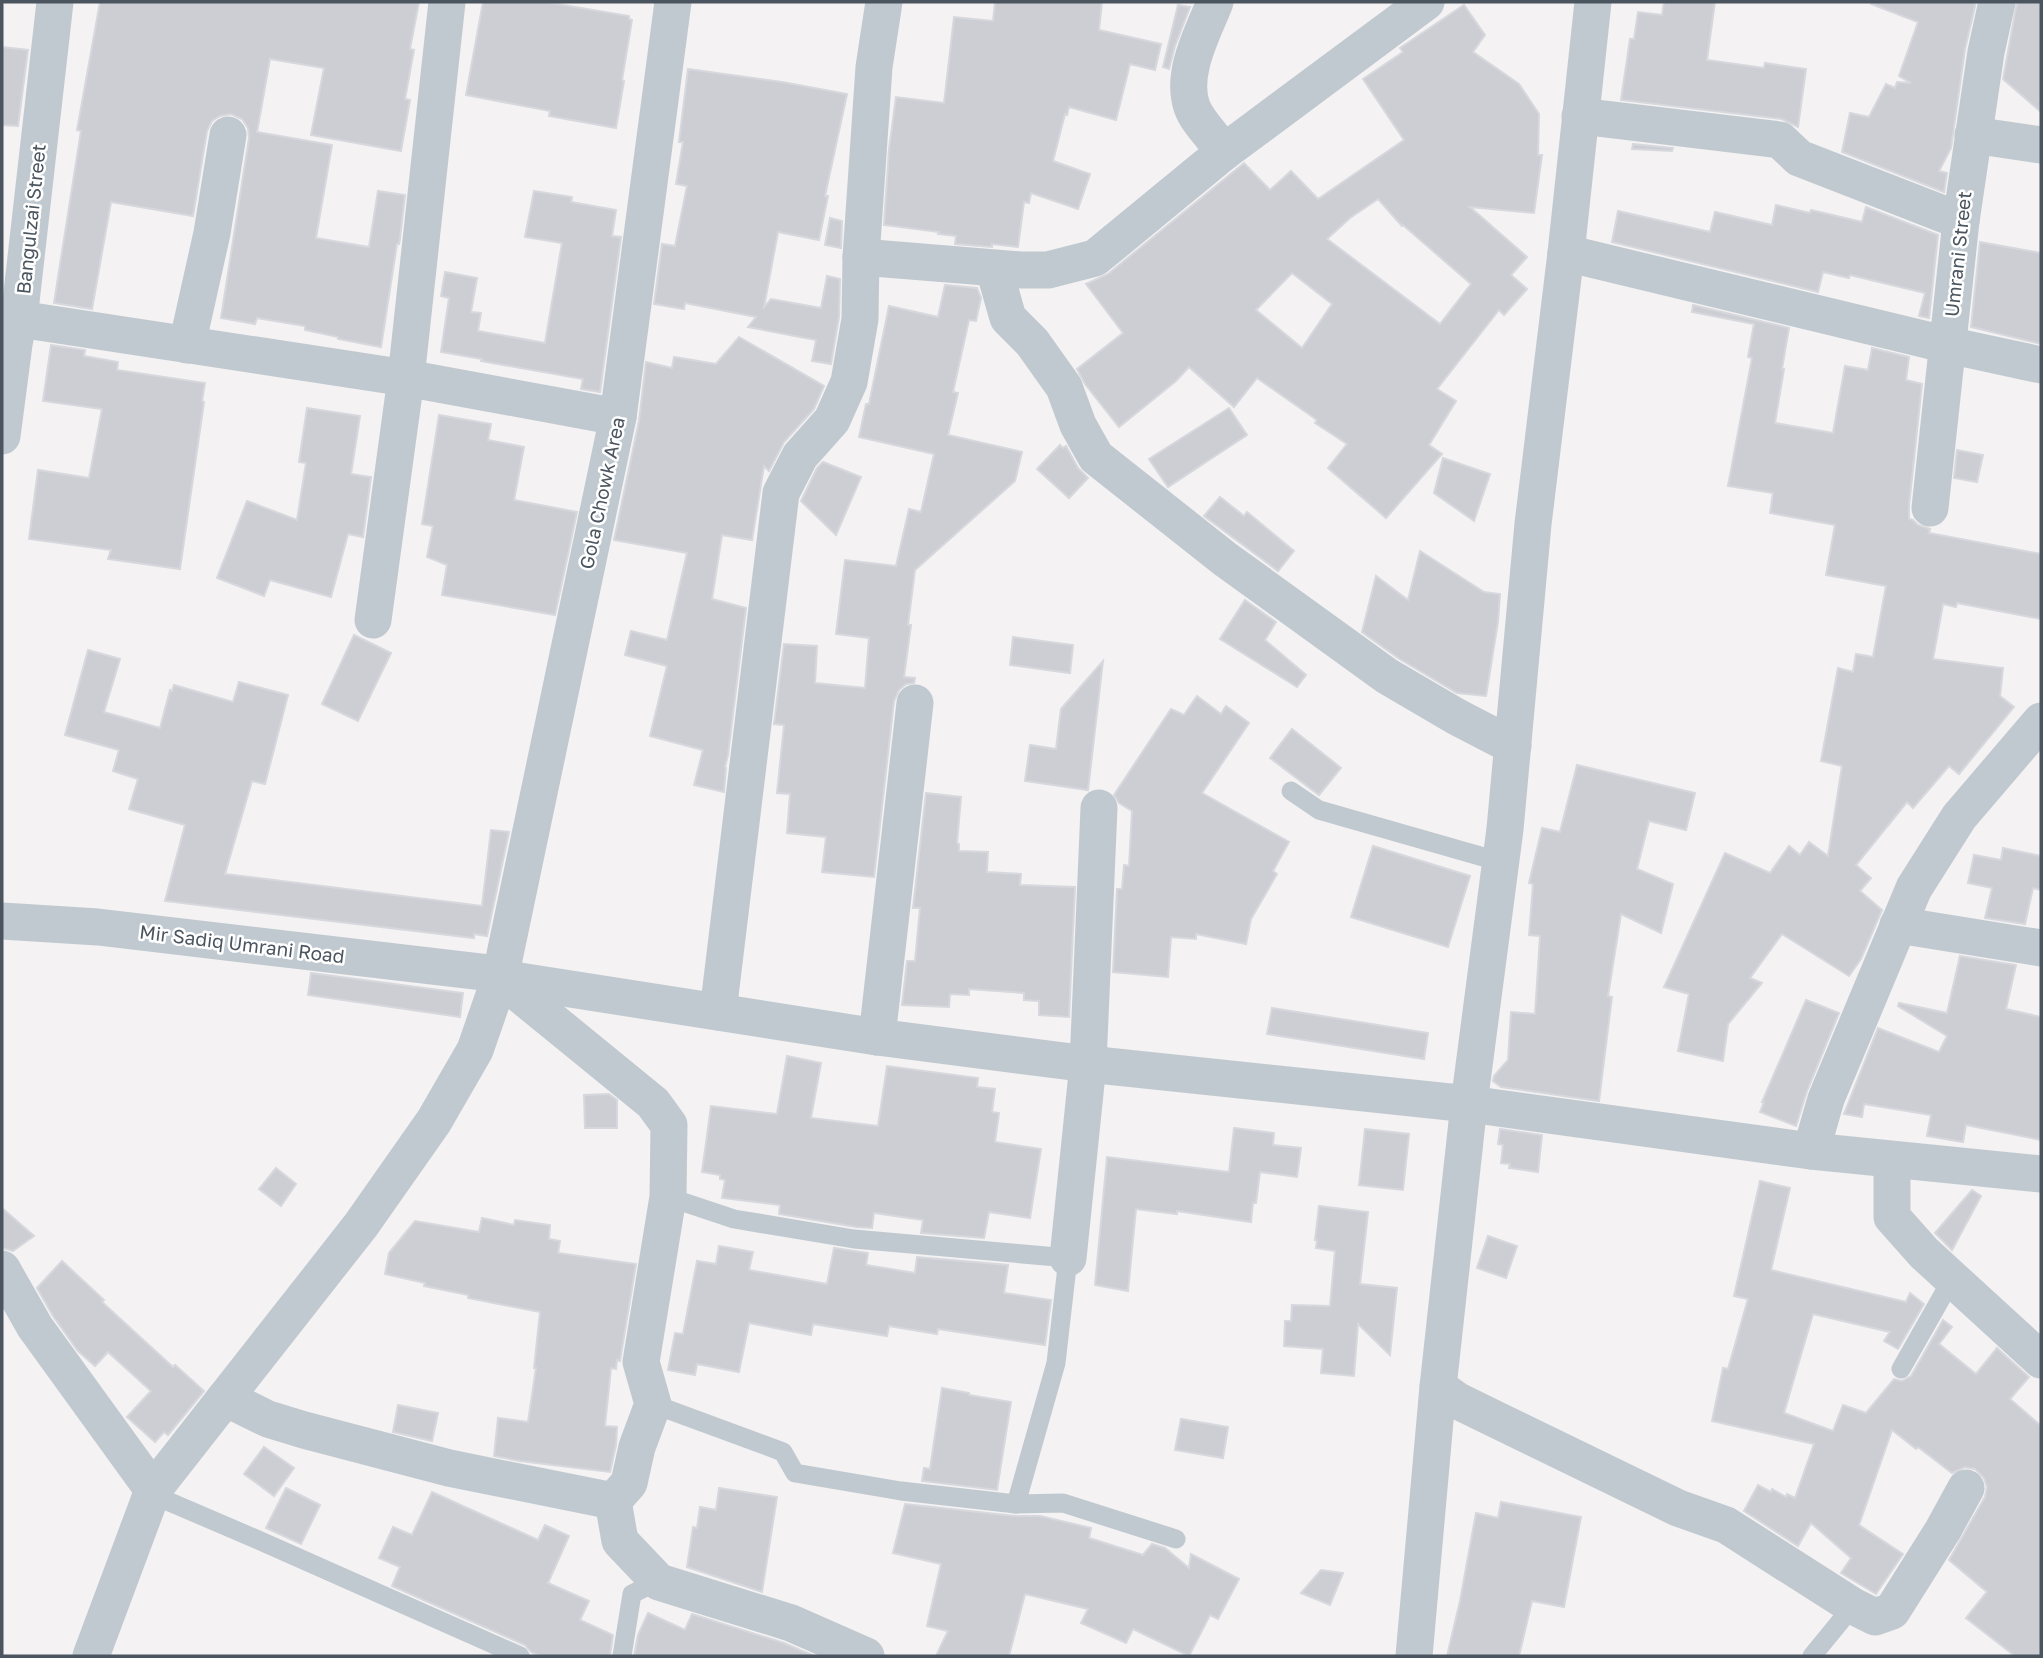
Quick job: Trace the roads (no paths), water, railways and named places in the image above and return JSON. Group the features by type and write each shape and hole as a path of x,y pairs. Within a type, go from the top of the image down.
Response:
{"street":[{"name":"Bangulzai Street","path":"2,436 12,335 55,2"},
{"path":"373,620 407,378 447,2"},
{"name":"Gola Chowk Area","path":"91,1656 152,1492 360,1225 434,1121 475,1050 618,417 673,2"},
{"path":"718,1012 781,493 800,457 832,420 849,382 860,319 861,257 874,66 884,2"},
{"path":"1214,2 1192,62 1189,86 1196,114 1224,152"},
{"path":"861,257 994,269 1048,270 1095,258 1224,152 1426,2"},
{"path":"1414,1656 1438,1387 1469,1104 1501,862 1533,524 1593,2"},
{"name":"Umrani Street","path":"1930,509 1961,221 1986,52 1997,2"},
{"path":"1580,116 1780,140 1800,158 1961,221"},
{"path":"187,345 212,233 228,135"},
{"path":"1973,135 2041,145"},
{"path":"1566,253 2041,365"},
{"path":"994,269 1009,318 1032,342 1064,387 1078,425 1096,457 1225,559 1387,676 1513,746"},
{"path":"12,335 187,345 407,378 618,417"},
{"path":"877,1037 915,703"},
{"path":"1811,1151 1826,1099 1914,888 1959,817 2041,721"},
{"path":"1068,1258 1088,1064 1099,808"},
{"name":"Mir Sadiq Umrani Road","path":"2,921 98,927 491,975 877,1037 1088,1064 1469,1104 1811,1151 2041,1174"},
{"path":"1898,925 2041,948"},
{"path":"491,975 653,1103 669,1125 668,1197 641,1362 653,1404 637,1447 629,1483 613,1501"},
{"path":"1892,1160 1892,1217 1924,1253 2041,1360"},
{"path":"2,1269 35,1327 152,1492"},
{"path":"1438,1387 1458,1401 1678,1508 1726,1525 1853,1606 1875,1617 1892,1611 1966,1488"},
{"path":"225,1398 268,1419 331,1437 449,1468 613,1501"},
{"path":"613,1501 620,1541 658,1581 791,1623 866,1656"}],"lane":[{"path":"1291,791 1319,810 1501,862"},
{"path":"668,1197 734,1219 854,1239 1068,1258 1056,1363 1016,1504"},
{"path":"1901,1369 1952,1279"},
{"path":"653,1404 783,1452 795,1473 901,1492 1016,1504 1063,1503 1176,1539"},
{"path":"152,1492 520,1656"},
{"path":"622,1656 632,1594 658,1581"},
{"path":"1812,1656 1853,1606"}]}
